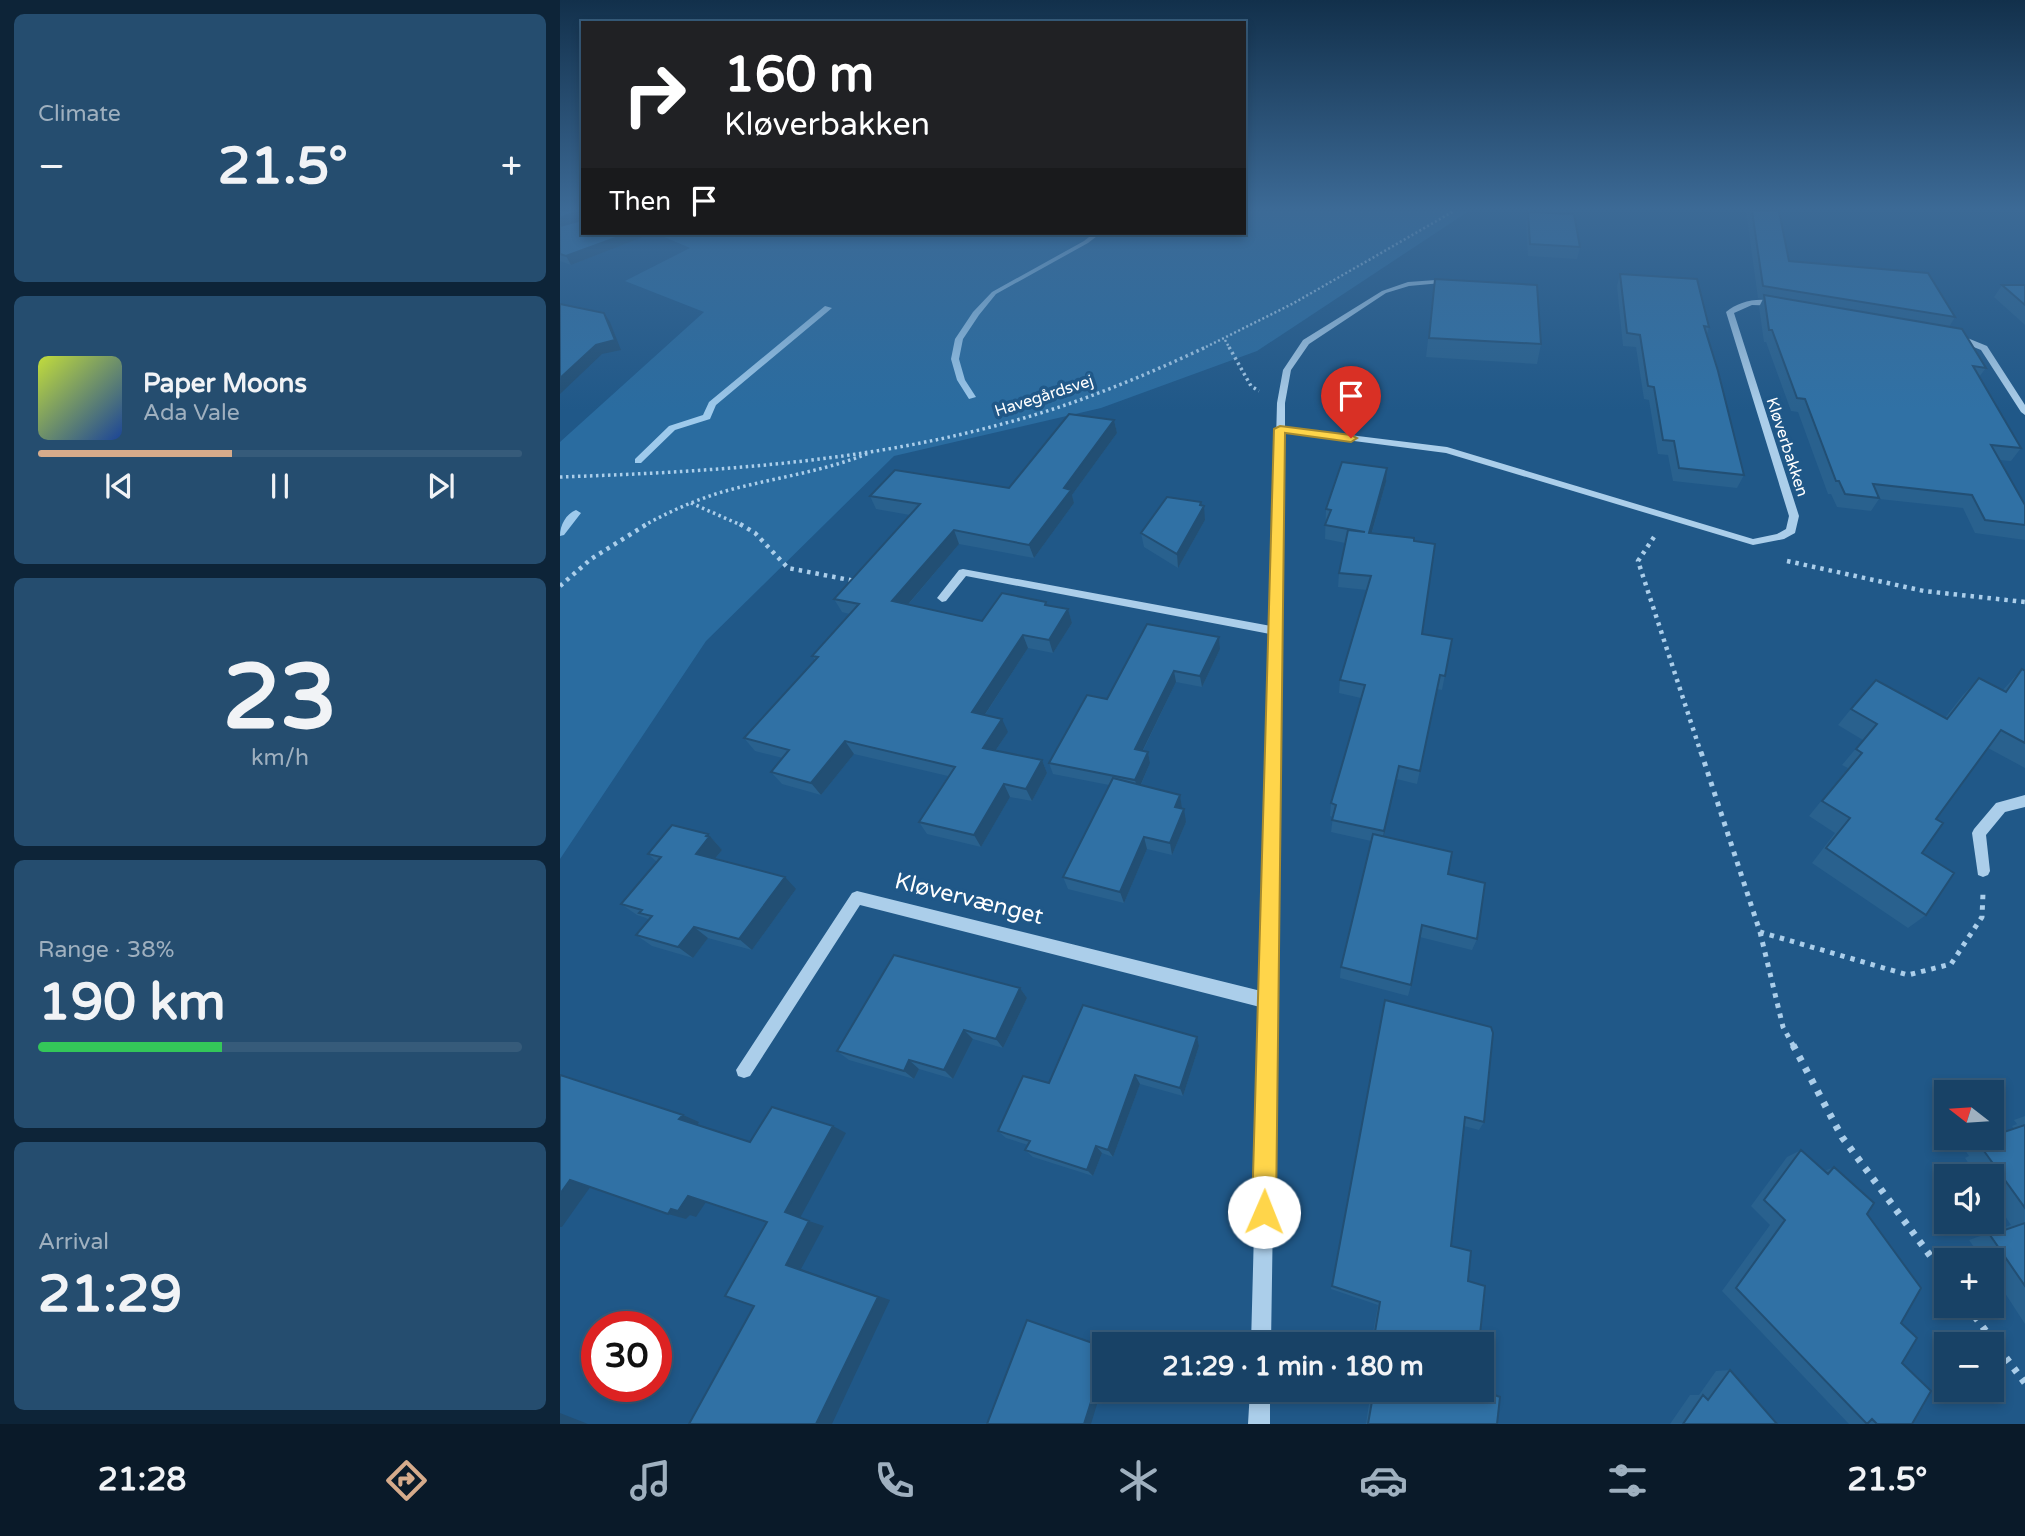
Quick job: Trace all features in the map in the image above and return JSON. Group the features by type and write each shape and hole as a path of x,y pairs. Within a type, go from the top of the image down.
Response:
{"street":[{"path":"1261,1332 1280,429 1287,370 1306,342 1384,292 1408,284 1455,281"},
{"name":"Kløverbakken","path":"1280,429 1447,450 1667,519 1753,542 1780,537 1791,531 1794,516 1730,312 1741,304 1765,302 1792,307"},
{"path":"1942,333 1984,348 2025,412"},
{"path":"942,598 963,572 1276,631"},
{"path":"1983,871 1979,833 2001,807 2025,802"},
{"name":"Kløvervænget","path":"744,1070 857,898 1269,1001"},
{"path":"1259,1424 1260,1402"}],"path":[{"name":"Havegårdsvej","path":"560,477 749,468 873,451 1010,423 1131,380 1225,340 1341,277"},
{"path":"1225,340 1251,386 1282,403"},
{"path":"560,586 574,571 603,550 689,503 716,494 846,464 873,451"},
{"path":"689,503 732,519 755,533 788,568 865,583"},
{"path":"1667,519 1637,561 1760,932 1783,1027 1842,1137 1934,1261"},
{"path":"1753,542 1781,559 1835,572 1924,591 2025,602"},
{"path":"1760,932 1908,975 1951,964 1982,917 1983,871"},
{"path":"1976,1318 2025,1383"}],"shaded area":[{"path":"632,277 1368,277 1257,351 1101,408 894,456 706,641 560,859 560,442 704,312 625,281"}],"building":[{"path":"1620,277 1697,279 1709,327 1704,326 1744,475 1679,468 1674,441 1663,440 1654,387 1648,386 1640,335 1627,333"},
{"path":"1762,277 1931,277 1955,317 1763,286"},
{"path":"1435,279 1537,285 1541,344 1429,338"},
{"path":"2002,285 2025,285 2025,305"},
{"path":"1764,295 1962,329 1986,368 1973,366 2021,448 1991,445 2025,505 2025,525 1985,520 1972,495 1873,484 1879,498 1845,494 1839,481 1836,481 1805,399 1797,398 1772,330 1769,330"},
{"path":"560,304 604,313 615,340 596,345 560,378"},
{"path":"1069,414 1114,420 1064,488 1071,490 1029,545 954,530 892,601 982,621 1002,593 1068,609 1049,640 1023,635 972,712 1002,719 983,748 1042,760 1026,789 1004,784 974,835 919,822 955,767 845,741 811,783 771,772 789,750 744,738 818,657 812,656 859,604 834,599 920,504 870,496 895,470 1009,488"},
{"path":"1342,462 1387,468 1369,533 1414,538 1414,541 1435,544 1422,634 1452,639 1445,676 1440,675 1420,771 1399,766 1384,831 1332,820 1336,805 1331,803 1365,685 1340,680 1371,576 1339,573 1348,530 1365,532 1325,525 1331,510 1326,509"},
{"path":"1167,497 1201,502 1200,505 1204,506 1177,554 1141,533"},
{"path":"1147,624 1219,637 1200,676 1174,671 1135,749 1148,752 1135,780 1049,763 1087,695 1107,699"},
{"path":"2022,669 2025,671 2025,743 2001,730 1936,819 1943,823 1922,853 1954,873 1926,915 1826,848 1850,818 1822,801 1862,753 1856,749 1877,724 1851,709 1876,680 1947,719 1979,678 2006,692"},
{"path":"1113,778 1180,795 1175,807 1184,809 1170,843 1144,837 1120,892 1063,877"},
{"path":"672,825 708,834 706,836 709,837 696,854 785,877 739,939 694,927 678,947 636,935 652,916 621,904 661,857 648,854"},
{"path":"1373,834 1452,852 1448,874 1485,883 1477,939 1422,925 1411,985 1341,967"},
{"path":"894,955 1020,988 996,1039 964,1030 944,1070 909,1060 904,1071 837,1051"},
{"path":"1385,1000 1491,1027 1493,1033 1484,1122 1465,1117 1451,1246 1471,1251 1468,1281 1485,1286 1480,1332 1375,1332 1380,1302 1332,1286"},
{"path":"1083,1005 1197,1037 1180,1088 1135,1075 1108,1150 1096,1146 1087,1170 1025,1150 1030,1141 998,1131 1023,1076 1049,1083"},
{"path":"560,1075 683,1115 679,1119 750,1142 772,1107 833,1126 785,1212 809,1221 786,1265 878,1297 816,1424 689,1424 754,1306 725,1296 767,1222 688,1196 678,1211 671,1209 668,1214 570,1180 560,1194"},
{"path":"2025,1125 2025,1208 2004,1179 2004,1164 1993,1164 1984,1151 2004,1150 2004,1132"},
{"path":"1801,1150 1828,1174 1834,1167 1874,1203 1867,1214 1921,1288 1901,1323 1917,1338 1902,1363 1931,1391 1912,1424 1877,1424 1872,1419 1867,1424 1736,1288 1785,1220 1764,1200"},
{"path":"2025,1223 2025,1286 2004,1255 2004,1248 1999,1248 1990,1235 2004,1234 2004,1230"},
{"path":"1027,1320 1092,1343 1092,1399 1084,1424 987,1424"},
{"path":"1730,1370 1777,1424 1683,1424 1703,1395 1708,1400"},
{"path":"1494,1395 1500,1397 1497,1424 1368,1424 1372,1402 1494,1402"}],"waterway":[{"path":"972,397 961,380 955,359 959,339 994,293 1022,277"},
{"path":"638,461 672,428 707,417 712,404 828,308"},
{"path":"560,533 576,513"}],"route":[{"path":"1264,1212 1280,429 1351,438"}]}
